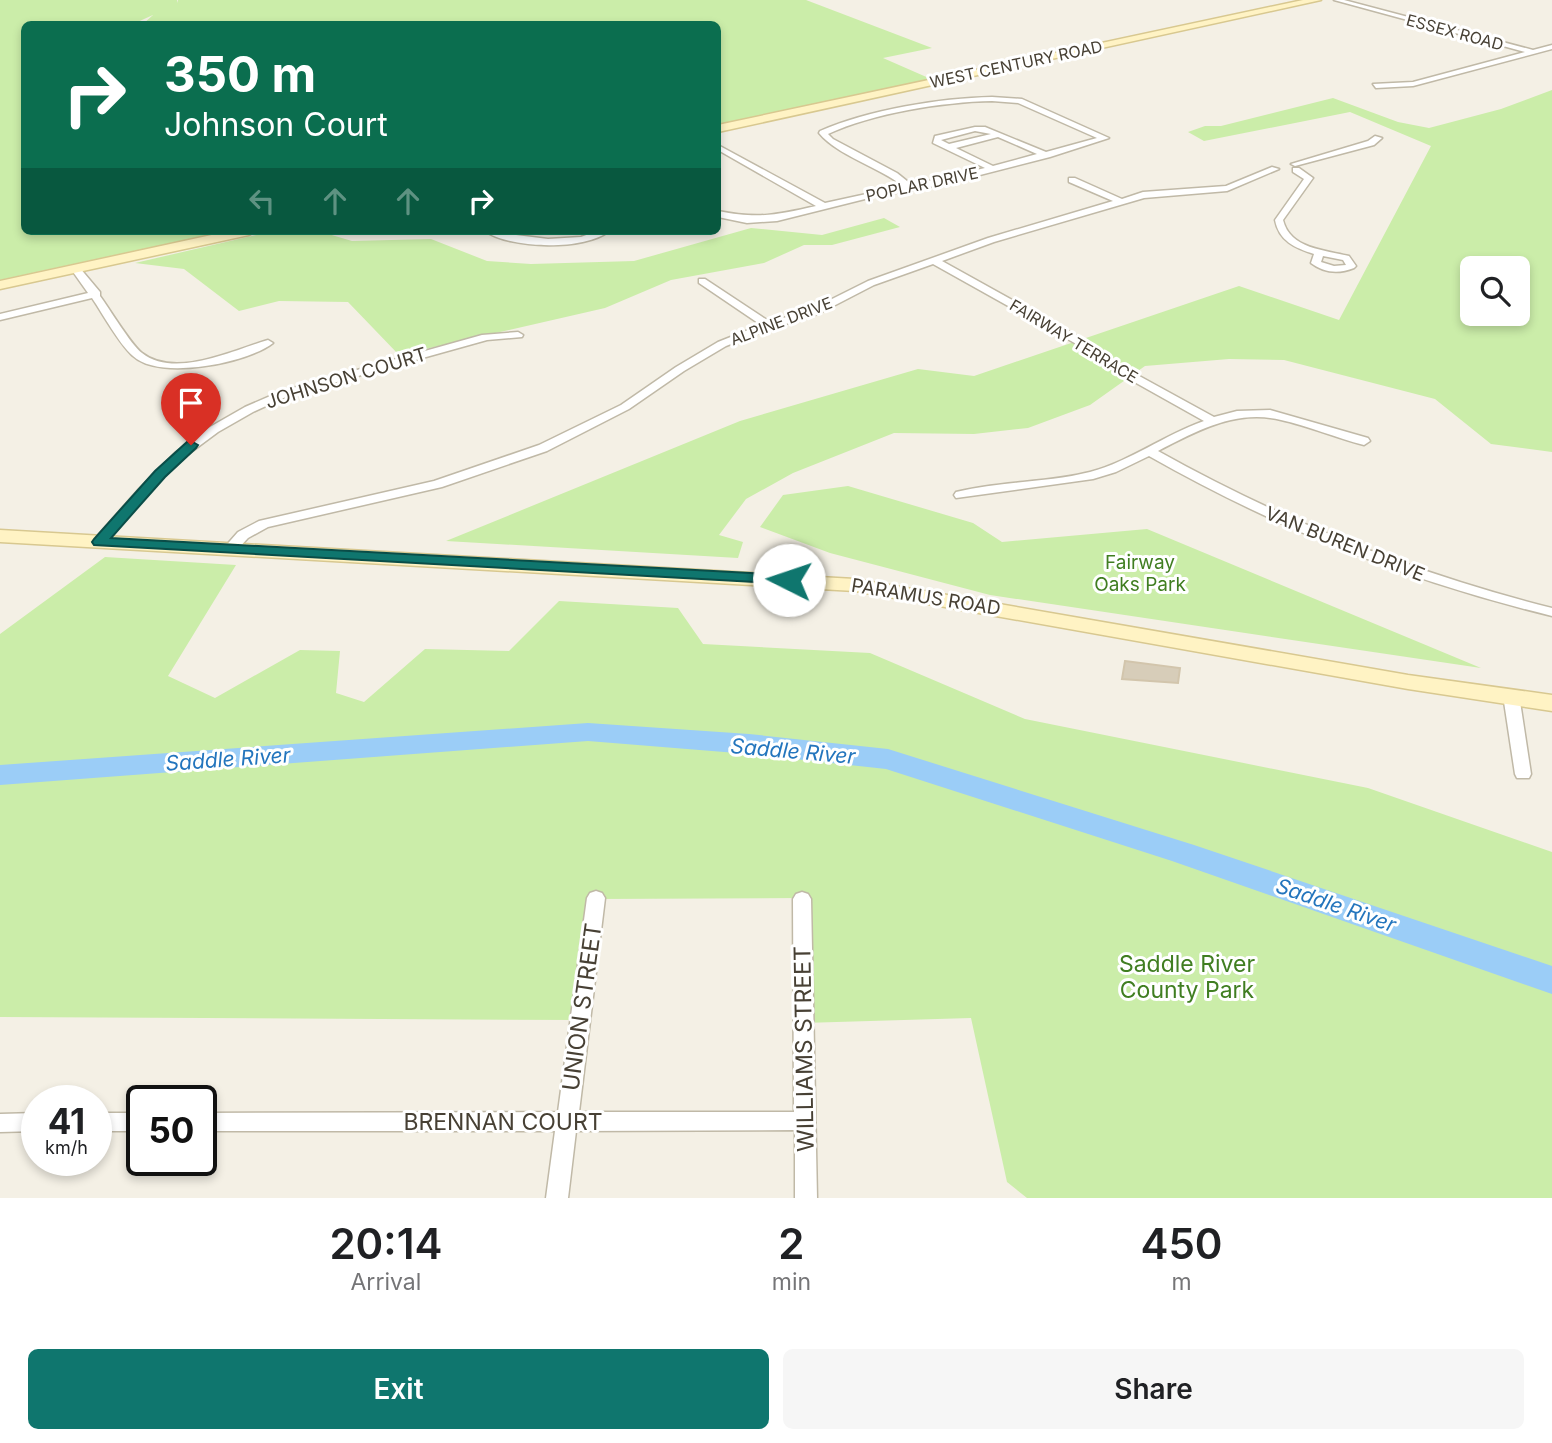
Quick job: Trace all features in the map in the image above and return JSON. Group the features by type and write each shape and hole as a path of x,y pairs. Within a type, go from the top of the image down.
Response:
{"main road":[{"name":"WEST CENTURY ROAD","path":"721,128 1315,0"},
{"path":"0,285 231,235"},
{"name":"PARAMUS ROAD","path":"0,536 855,585 1307,662 1408,682 1552,703"}],"street":[{"name":"ESSEX ROAD","path":"1337,0 1532,52"},
{"path":"1376,86 1413,84 1552,47"},
{"name":"POPLAR DRIVE","path":"721,215 765,220 994,169 1104,141 1104,136 1019,102 966,98 843,124 823,134 830,141 894,175 910,187"},
{"path":"994,169 936,141 938,138 975,129 999,135 1047,155"},
{"path":"948,147 999,135"},
{"path":"1295,167 1371,143 1378,138"},
{"path":"721,150 823,206"},
{"path":"1295,167 1309,178 1279,220 1279,225 1287,237 1318,255"},
{"name":"ALPINE DRIVE","path":"230,549 243,536 264,524 438,484 544,448 625,407 702,355 769,326 814,312 871,283 991,240 1119,201 1154,193 1227,188 1275,169 1295,167"},
{"path":"1072,180 1119,201"},
{"path":"499,235 575,242 596,235"},
{"path":"538,240 551,235"},
{"name":"FAIRWAY TERRACE","path":"935,261 1084,344 1117,368 1213,421"},
{"path":"76,269 137,355 152,362 175,365 204,363 250,351 268,343"},
{"path":"702,281 769,326"},
{"path":"0,317 96,294"},
{"name":"JOHNSON COURT","path":"99,542 176,458 212,431 257,405 286,393 486,337 518,335"},
{"path":"960,495 979,489 1074,480 1113,468 1213,421 1244,414 1269,414 1364,442"},
{"name":"VAN BUREN DRIVE","path":"1149,451 1239,500 1313,535 1441,582 1552,612"},
{"path":"1511,695 1523,774"},
{"name":"UNION STREET","path":"557,1198 596,898"},
{"name":"WILLIAMS STREET","path":"802,899 806,1198"},
{"name":"BRENNAN COURT","path":"217,1122 804,1121"},
{"path":"0,1123 21,1122"}],"green space":[{"path":"0,0 177,0 177,3 178,0 806,0 932,48 883,58 931,79 721,124 721,21 146,21 153,15 140,21 21,21 21,235 208,235 0,280"},
{"path":"1552,90 1552,452 1491,444 1435,399 1284,360 1229,359 1145,366 1090,405 1028,428 974,434 894,433 793,473 746,499 719,535 743,542 738,558 446,541 740,421 918,369 974,376 1239,286 1339,320 1431,146 1350,112 1204,141 1188,132 1333,98 1398,122 1429,128 1501,109"},
{"path":"884,218 900,227 832,245 804,245 764,263 671,280 605,308 399,355 348,302 279,301 239,311 184,269 135,263 256,235 332,235 352,241 431,239 487,261 531,264 634,261 751,228 822,235"},
{"name":"Fairway Oaks Park","path":"848,486 973,523 1002,542 1147,529 1481,668 990,595 830,553 760,527 783,495"},
{"name":"Saddle River County Park","path":"105,557 236,565 168,676 215,698 300,650 340,651 336,693 364,702 425,649 509,651 559,601 678,608 703,644 870,653 1025,719 1368,788 1552,852 1552,1198 1027,1198 1007,1182 971,1018 803,1023 800,898 597,899 580,1020 0,1017 0,634"}],"building":[{"path":"1125,661 1180,668 1178,683 1122,679"}],"waterway":[{"name":"Saddle River","path":"0,775 588,732 749,744 888,759 1183,853 1552,980"}],"route":[{"path":"191,445 160,474 99,542 789,580"}]}
